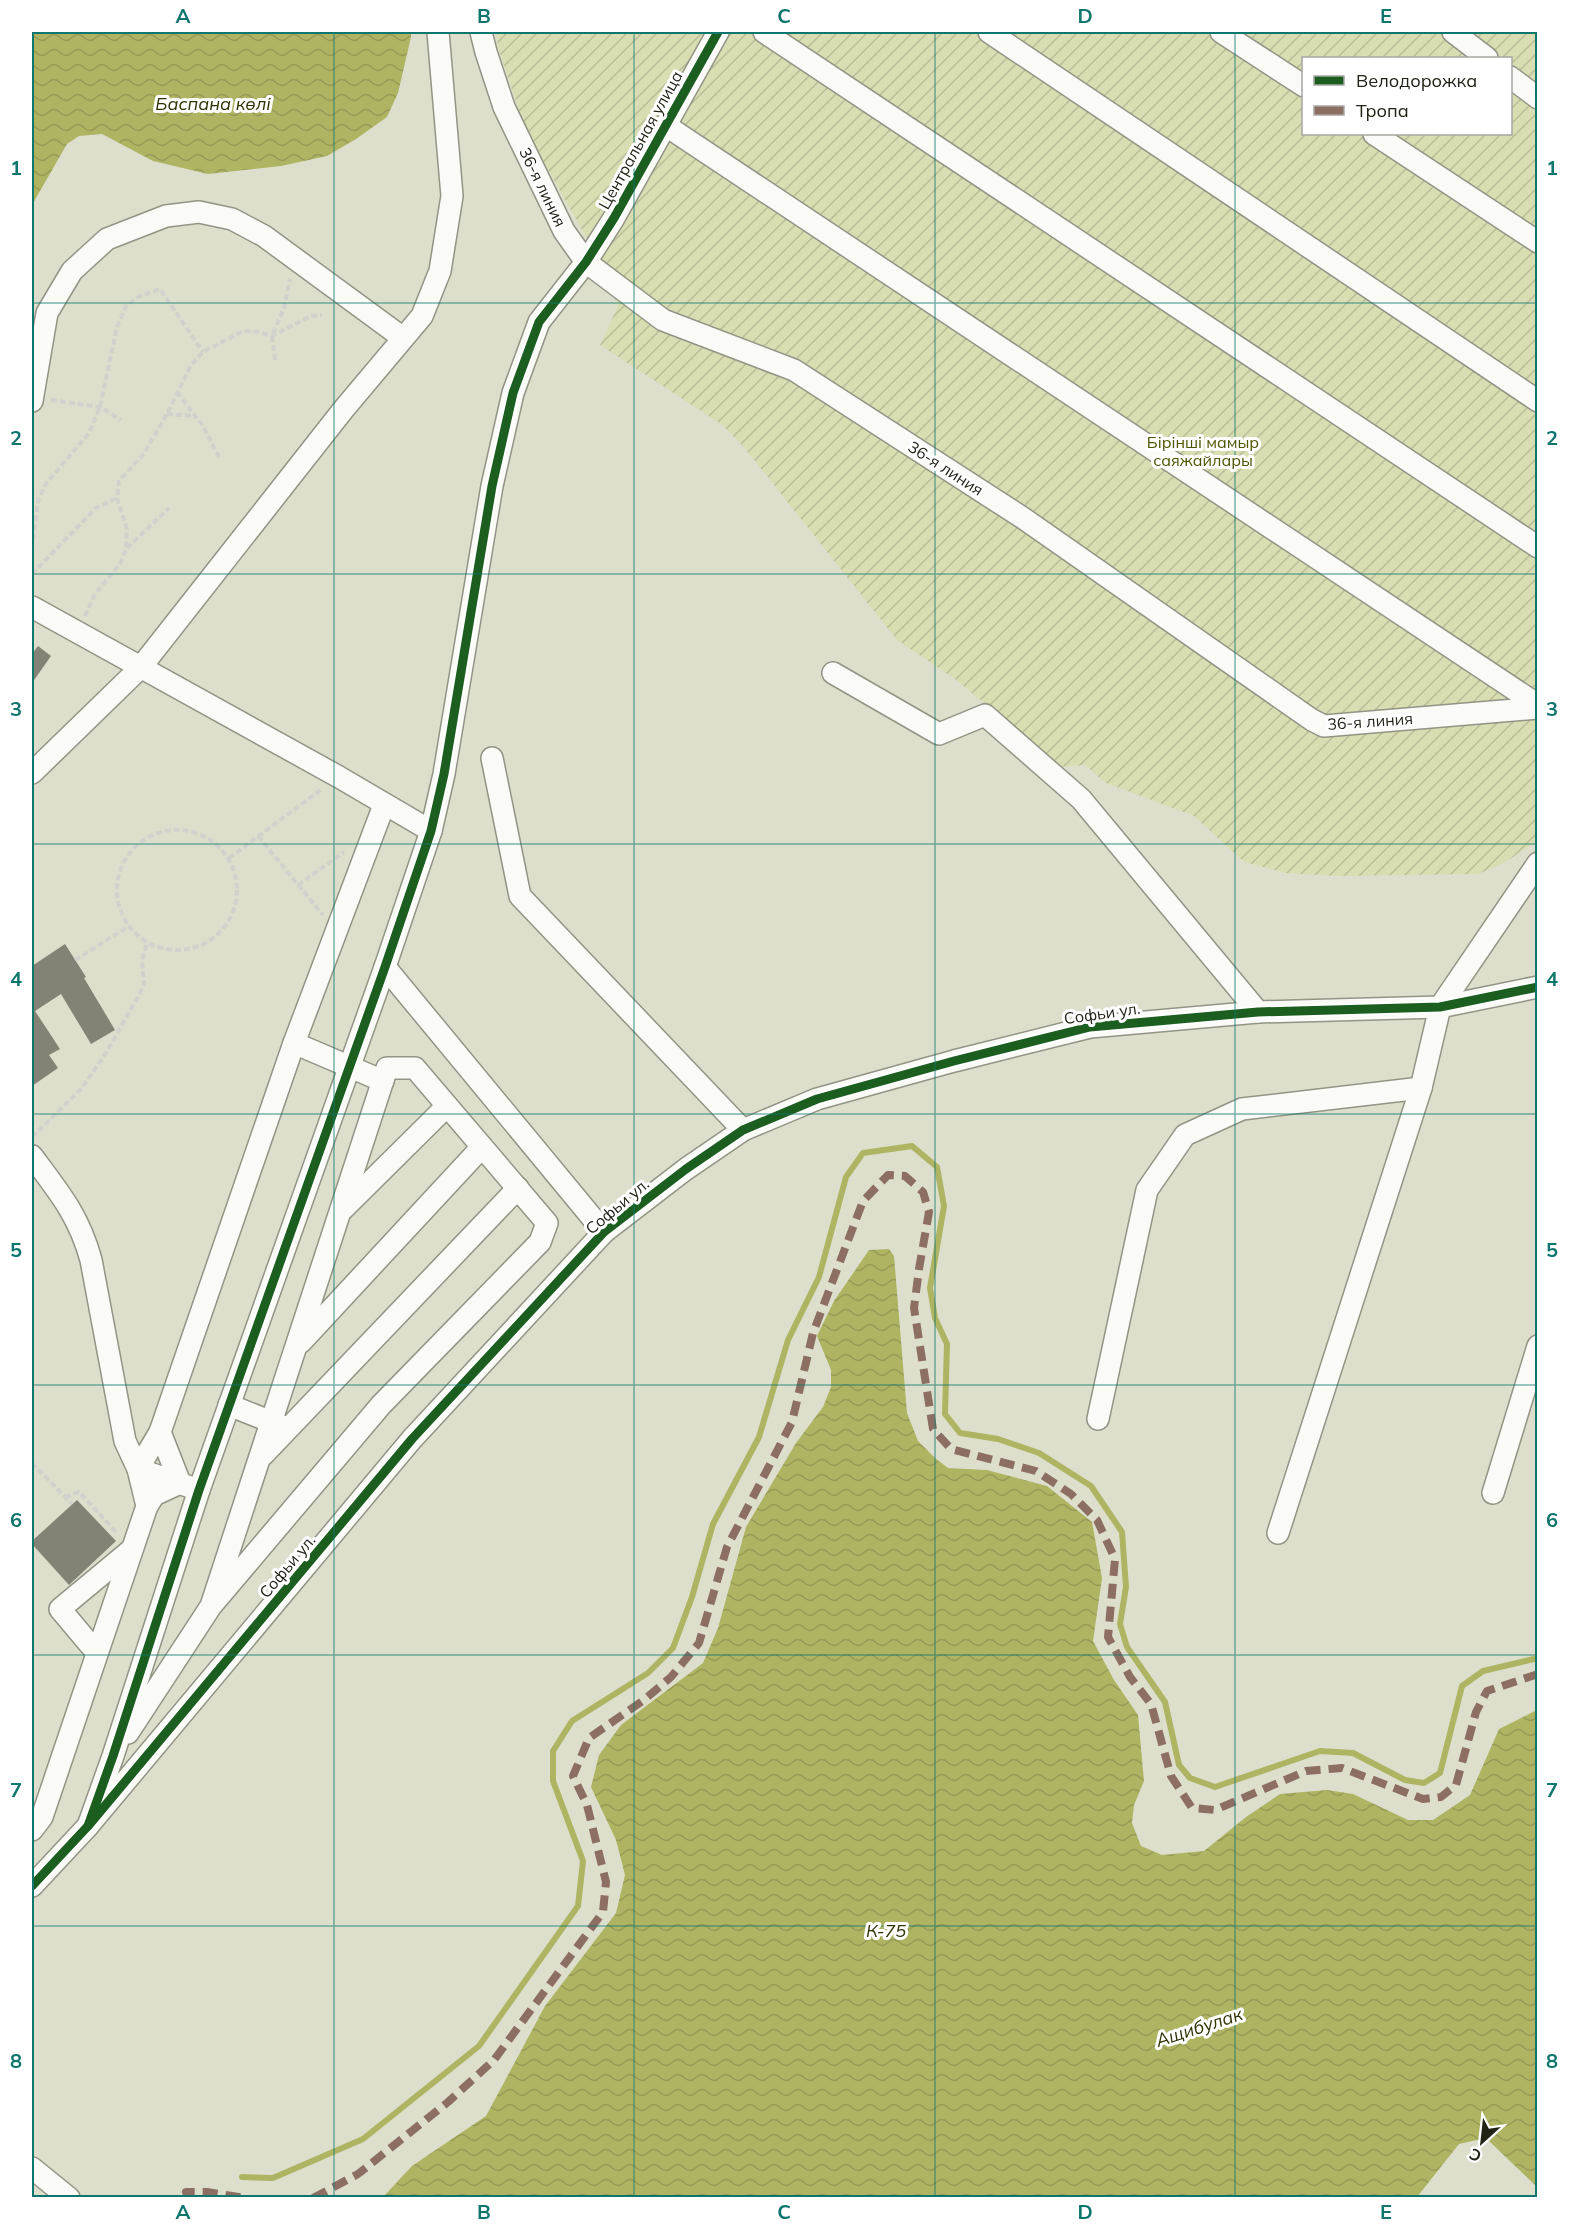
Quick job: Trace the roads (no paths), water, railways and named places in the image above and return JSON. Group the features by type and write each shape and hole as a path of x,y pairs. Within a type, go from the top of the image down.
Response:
{"street":[{"path":"32,773 141,668 343,411 422,316 440,271 453,196 438,32"},
{"path":"484,42 496,32"},
{"name":"Центральная улица","path":"113,1755 190,1486 229,1406 431,831 444,774 492,486 513,393 539,322 586,262 614,218 718,32"},
{"path":"764,32 1538,547"},
{"path":"989,32 1538,401"},
{"path":"1221,32 1302,85"},
{"path":"1453,32 1486,57"},
{"name":"36-я линия","path":"484,42 504,107 564,231 586,262 663,320 794,370 1023,518 1323,726 1538,706"},
{"path":"1512,79 1538,99"},
{"path":"665,125 1538,706"},
{"path":"1376,135 1538,242"},
{"path":"32,399 47,313 72,271 107,239 166,216 199,212 232,219 264,236 403,338"},
{"path":"32,607 339,777 431,831"},
{"path":"833,673 939,734 985,715 1081,799 1258,1012"},
{"path":"492,758 520,896 743,1130"},
{"path":"138,1469 160,1432 294,1043 384,805"},
{"path":"1278,1533 1421,1088 1440,1007 1538,863"},
{"path":"385,967 604,1232"},
{"name":"Софьи ул.","path":"32,1886 88,1826 412,1439 604,1232 686,1169 743,1130 817,1099 954,1061 1090,1027 1258,1012 1440,1007 1538,987"},
{"path":"294,1043 382,1081"},
{"path":"88,1826 113,1755 211,1606 381,1405 540,1242 547,1223 415,1068 387,1068 382,1081 295,1348 280,1425"},
{"path":"1098,1419 1147,1190 1185,1135 1242,1108 1421,1088"},
{"path":"340,1212 447,1106"},
{"path":"295,1348 482,1146"},
{"path":"32,1156 70,1207 85,1236 92,1260 125,1441 138,1469 147,1506"},
{"path":"211,1606 259,1460 280,1425 518,1188"},
{"path":"1493,1493 1538,1346"},
{"path":"229,1406 280,1425"},
{"path":"160,1432 190,1486"},
{"path":"138,1469 190,1486"},
{"path":"32,1830 42,1817 147,1506 154,1495 190,1486"},
{"path":"97,1653 60,1609 132,1549"},
{"path":"32,2168 69,2198"}],"water":[{"name":"Баспана көлі","path":"32,32 411,32 411,37 398,93 387,117 327,156 281,166 208,174 153,161 102,134 79,136 67,144 32,205"},
{"name":"К-75","path":"889,1249 894,1256 907,1413 918,1441 948,1468 987,1470 1047,1486 1092,1522 1102,1578 1093,1641 1114,1680 1138,1715 1144,1781 1134,1805 1132,1823 1141,1846 1162,1855 1204,1851 1246,1817 1280,1794 1327,1790 1353,1794 1408,1820 1433,1820 1470,1795 1499,1729 1537,1710 1537,2187 1486,2138 1459,2144 1417,2197 383,2197 412,2166 486,2116 545,2006 616,1913 625,1875 616,1840 591,1787 599,1755 621,1725 703,1663 718,1628 746,1527 796,1443 823,1407 831,1387 831,1370 817,1336 834,1301 869,1250"}],"waterway":[{"path":"242,2177 273,2178 363,2139 479,2046 578,1906 583,1861 553,1781 553,1751 572,1721 648,1673 673,1648 692,1597 713,1524 759,1437 788,1340 819,1277 846,1177 863,1153 912,1146 937,1167 944,1206 930,1288 935,1318 947,1344 945,1414 960,1433 998,1439 1039,1453 1091,1486 1122,1532 1126,1587 1120,1624 1127,1647 1165,1702 1179,1765 1190,1778 1215,1787 1320,1751 1353,1753 1405,1780 1424,1783 1440,1773 1462,1686 1483,1671 1538,1658"}],"park label":[{"name":"Бірінші мамыр саяжайлары","path":"1203,451"}],"water label":[{"name":"Ащибулак","path":"1199,2027"}]}
